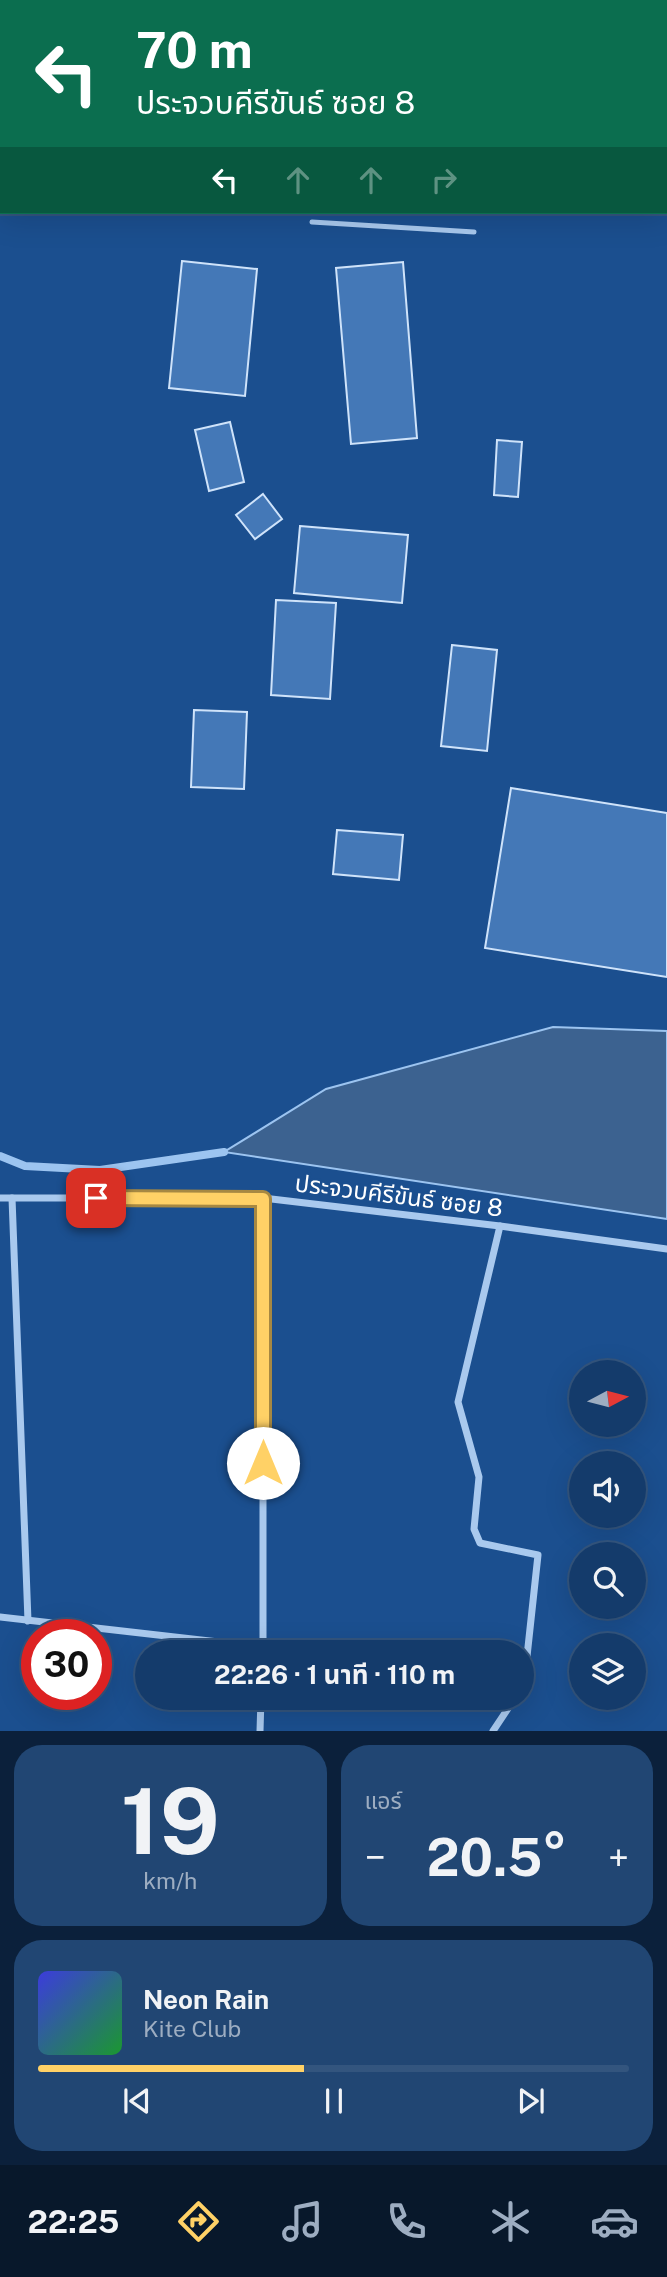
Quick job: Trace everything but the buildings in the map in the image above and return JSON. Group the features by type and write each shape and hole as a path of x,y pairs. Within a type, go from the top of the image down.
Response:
{"street":[{"name":"ประจวบคีรีขันธ์ ซอย 8","path":"0,1198 263,1199 500,1226 667,1249"},
{"path":"12,1198 28,1619"},
{"path":"263,1199 263,1640"},
{"path":"500,1226 458,1402 479,1477 474,1529 480,1543 538,1555 529,1640"},
{"path":"0,1617 21,1619"},
{"path":"112,1631 185,1640"},
{"path":"260,1731 261,1710"},
{"path":"493,1731 507,1710"}],"lane":[{"path":"312,222 474,232"}],"water":[{"path":"553,1027 667,1031 667,1219 224,1152 326,1089"}],"waterway":[{"path":"0,1156 25,1166 100,1170 224,1152"}],"route":[{"path":"96,1198 263,1199 263,1463"}]}
